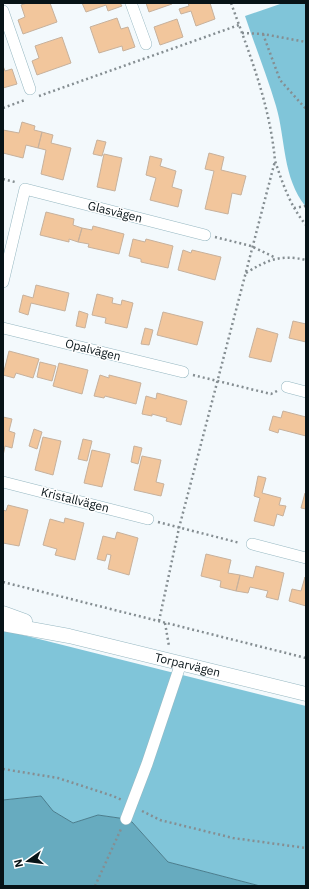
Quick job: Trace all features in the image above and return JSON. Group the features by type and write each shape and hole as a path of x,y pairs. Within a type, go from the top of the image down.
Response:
{"street":[{"path":"131,3 146,44"},
{"path":"3,12 30,89"},
{"name":"Glasvägen","path":"3,282 25,189 205,235"},
{"name":"Opalvägen","path":"3,328 183,372"},
{"path":"287,387 306,392"},
{"name":"Kristallvägen","path":"3,482 148,519"},
{"path":"252,544 306,558"},
{"name":"Torparvägen","path":"3,614 69,636"},
{"name":"Torparvägen","path":"3,624 69,636 306,694"},
{"path":"126,819 147,764 176,662"}],"path":[{"path":"231,3 262,88 273,136 275,161 286,192 294,208 306,225"},
{"path":"3,108 239,25"},
{"path":"242,33 263,34 306,42"},
{"path":"263,34 280,80 306,109"},
{"path":"159,621 179,528 246,273 251,246 275,161"},
{"path":"294,208 306,206"},
{"path":"205,235 251,246 276,258"},
{"path":"246,273 261,263 276,258 291,257 306,260"},
{"path":"183,372 271,394 287,387"},
{"path":"148,519 237,543 252,544"},
{"path":"3,582 306,658"},
{"path":"165,623 176,662"},
{"path":"3,769 58,778 113,796 160,820 233,838 306,848"},
{"path":"95,886 126,819"}],"shaded area":[{"path":"283,3 306,3 306,207 298,195 289,171 276,106 245,16"},
{"path":"3,630 306,706 306,886 260,886 168,862 132,822 126,819 98,815 73,823 53,811 40,796 3,800"},
{"path":"41,796 53,811 73,823 98,815 126,819 132,822 168,862 260,886 3,886 3,800"}],"building":[{"path":"27,3 50,3 57,22 23,34 18,20 25,17 21,5"},
{"path":"82,3 120,3 122,6 108,11 106,5 86,12"},
{"path":"146,3 171,3 172,4 149,12"},
{"path":"188,3 210,3 215,19 196,26 191,11 181,14 179,9 189,6"},
{"path":"117,18 121,29 128,27 135,47 123,51 122,46 99,53 90,27"},
{"path":"177,19 183,37 160,45 154,27"},
{"path":"62,37 71,63 37,75 32,61 39,58 35,46"},
{"path":"3,66 5,71 12,69 17,84 3,88"},
{"path":"22,122 35,126 34,130 42,132 38,148 26,145 23,158 3,153 3,130 19,133"},
{"path":"42,132 53,135 51,143 71,148 63,180 41,174 46,150 38,148"},
{"path":"97,140 106,142 102,156 93,154"},
{"path":"209,153 224,157 221,170 246,176 241,195 232,193 228,214 205,209 214,171 205,169"},
{"path":"104,154 122,158 115,191 97,187"},
{"path":"150,156 162,159 160,166 176,171 172,187 182,190 178,207 150,200 156,178 146,175"},
{"path":"46,212 74,219 73,225 82,228 78,242 69,239 69,242 40,235"},
{"path":"93,226 124,234 119,254 88,247 89,244 78,242 82,228 92,230"},
{"path":"133,239 145,242 146,239 173,246 168,268 141,262 141,259 129,256"},
{"path":"183,250 191,253 192,250 221,257 215,280 178,270"},
{"path":"36,285 69,293 65,311 31,303 28,315 19,312 23,295 33,298"},
{"path":"97,294 113,298 112,303 121,305 122,300 133,303 127,328 105,323 106,318 92,315"},
{"path":"79,311 88,314 85,328 76,326"},
{"path":"163,312 203,322 197,345 157,335"},
{"path":"293,321 306,324 306,342 289,338"},
{"path":"145,328 153,330 149,345 141,344"},
{"path":"257,328 278,334 271,362 249,357"},
{"path":"9,351 39,359 33,378 16,373 14,378 3,375"},
{"path":"40,362 56,366 52,381 37,377"},
{"path":"59,363 88,370 82,394 53,386"},
{"path":"100,375 109,378 109,375 141,383 136,404 105,396 104,398 94,396"},
{"path":"157,393 187,401 181,425 166,421 167,418 152,414 152,416 142,414 146,396 156,399"},
{"path":"283,411 306,417 306,436 279,429 278,433 269,430 273,416 281,418"},
{"path":"3,417 12,419 9,431 15,433 12,448 5,446 3,456"},
{"path":"34,429 42,432 37,449 29,446"},
{"path":"43,437 61,441 53,475 35,470"},
{"path":"83,439 92,441 87,461 78,459"},
{"path":"134,446 142,448 138,464 131,462"},
{"path":"92,450 110,454 102,487 84,483"},
{"path":"142,456 161,460 156,482 164,484 161,496 134,490"},
{"path":"258,476 266,478 262,493 281,498 279,505 286,506 283,516 277,514 274,526 254,521 260,498 254,496"},
{"path":"306,493 306,509 301,508"},
{"path":"8,505 28,510 19,546 3,543 3,510 6,511"},
{"path":"65,518 84,523 75,560 55,555 57,549 43,545 50,519 64,523"},
{"path":"117,532 138,538 129,575 108,569 111,555 107,554 105,561 97,559 103,536 115,539"},
{"path":"206,554 231,560 228,573 240,575 236,591 220,587 221,581 201,576"},
{"path":"256,566 284,573 278,600 266,597 268,591 250,587 248,593 236,591 240,575 253,578"},
{"path":"305,577 306,606 289,601 292,589 301,591"}]}
